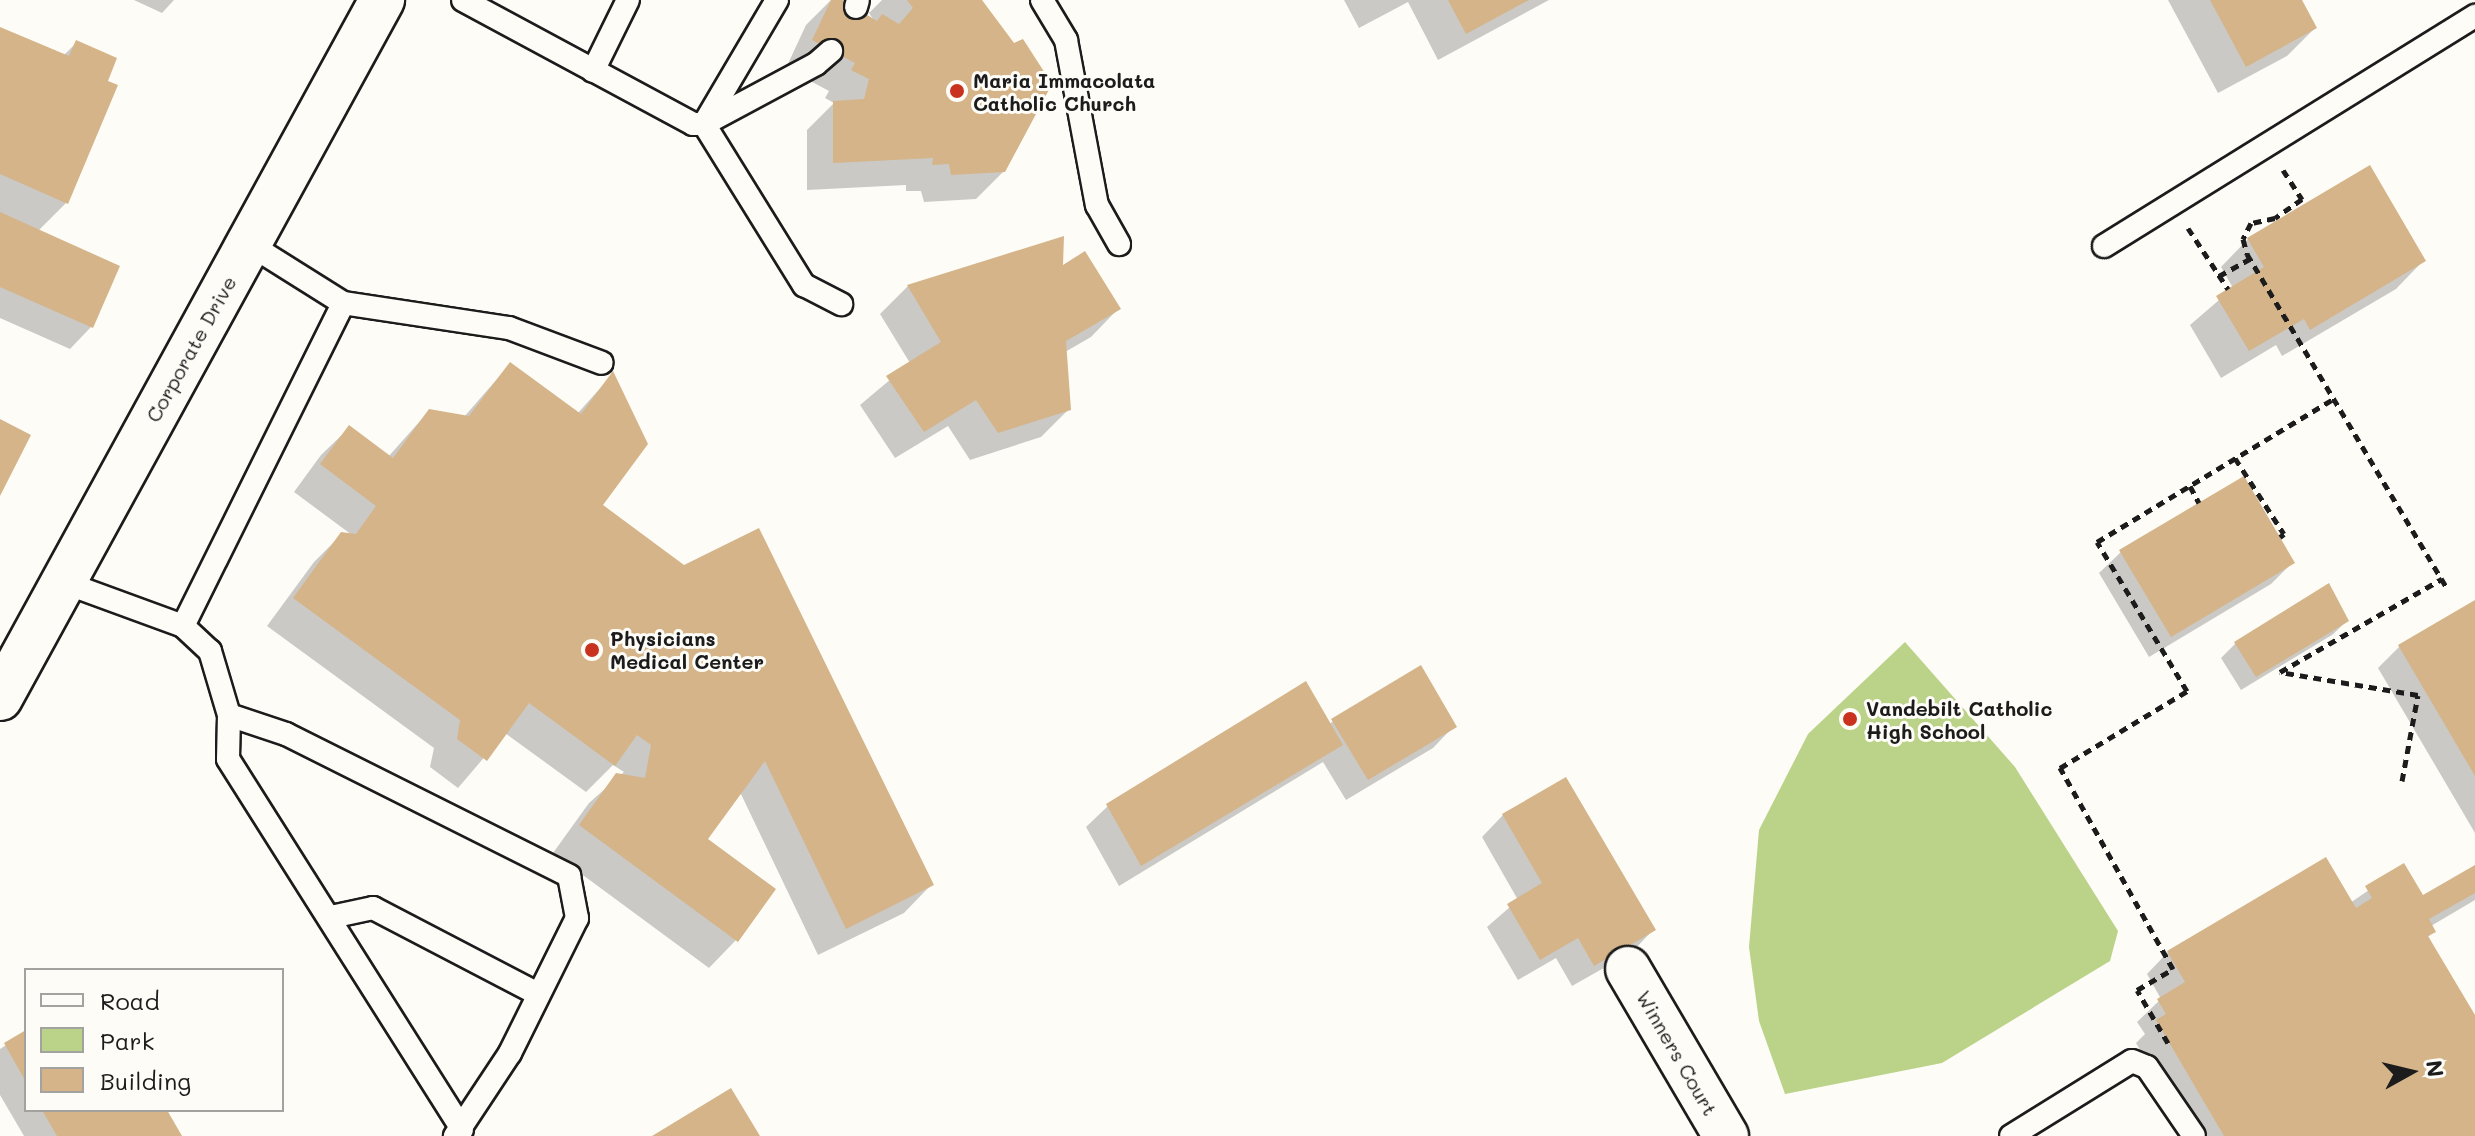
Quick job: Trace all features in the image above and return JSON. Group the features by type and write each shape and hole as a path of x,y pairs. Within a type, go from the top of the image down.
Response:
{"street":[{"name":"Corporate Drive","path":"0,698 382,0"},
{"name":"Winners Court","path":"1628,969 1726,1136"}],"lane":[{"path":"463,0 693,124 704,124 816,64 831,51"},
{"path":"593,71 628,0"},
{"path":"704,124 777,0"},
{"path":"1042,0 1066,40 1097,205 1119,244"},
{"path":"2104,246 2475,16"},
{"path":"704,124 804,285 841,304"},
{"path":"249,244 343,303 509,328 602,363"},
{"path":"183,626 343,303"},
{"path":"63,582 183,626 210,651 229,715 228,759 331,917 458,1133 510,1053 577,918 569,876 286,734 229,715"},
{"path":"331,917 373,908 538,994"},
{"path":"2011,1136 2132,1061 2147,1067 2194,1136"}],"path":[{"path":"2267,145 2302,199 2275,218 2251,223 2243,239 2251,259 2447,588"},
{"path":"2173,204 2228,289"},
{"path":"2219,276 2251,259"},
{"path":"2174,1053 2137,990 2173,969 2060,768 2187,691 2097,542 2333,399"},
{"path":"2235,458 2284,534 2280,537"},
{"path":"2190,486 2199,503"},
{"path":"2402,781 2418,695 2280,672 2442,579"}],"green space":[{"path":"1905,642 2015,767 2118,931 2110,961 1942,1063 1785,1094 1759,1021 1749,947 1759,830 1808,734"}],"building":[{"name":"Maria Immacolata Catholic Church","path":"831,0 843,0 877,21 882,14 899,24 913,8 907,0 982,0 1014,43 1023,39 1052,84 1005,172 951,175 949,164 932,165 933,158 833,163 833,101 864,99 869,79 851,70 855,63 812,40"},
{"path":"1448,0 1529,0 1466,34"},
{"path":"2210,0 2302,0 2317,28 2246,67"},
{"path":"0,27 69,56 76,40 117,58 108,81 118,85 68,204 0,174"},
{"path":"2370,165 2426,261 2310,330 2304,319 2249,351 2216,296 2264,267 2247,238"},
{"path":"0,212 120,266 93,328 0,287"},
{"path":"1064,236 1063,265 1085,251 1121,309 1066,341 1071,410 998,433 976,400 924,432 886,376 941,342 907,285"},
{"name":"Physicians Medical Center","path":"510,362 581,414 613,371 648,444 603,505 684,565 759,528 934,885 846,929 765,761 708,839 776,889 738,942 579,825 616,773 645,778 651,745 637,735 615,766 529,703 487,761 457,739 460,720 293,598 341,532 356,534 376,506 320,464 349,425 393,458 429,409 469,416"},
{"path":"0,419 31,435 0,496"},
{"path":"2244,476 2295,563 2171,637 2119,550"},
{"path":"2329,583 2349,621 2256,677 2234,642"},
{"path":"2475,600 2475,776 2398,645"},
{"path":"1421,665 1457,727 1368,780 1331,719"},
{"path":"1306,681 1343,745 1141,866 1106,804"},
{"path":"1566,777 1656,930 1594,966 1578,938 1540,960 1507,904 1542,883 1502,814"},
{"path":"2326,857 2356,908 2372,898 2365,886 2404,863 2423,895 2475,865 2475,893 2429,919 2436,932 2428,936 2475,1015 2475,1136 2224,1136 2156,1020 2166,1014 2157,999 2185,982 2167,951"},
{"path":"24,1031 24,1078 4,1043"},
{"path":"731,1088 760,1136 652,1136"},
{"path":"43,1112 168,1112 182,1136 57,1136"}],"place":[{"name":"Maria Immacolata Catholic Church","path":"957,91"},
{"name":"Physicians Medical Center","path":"592,650"},
{"name":"Vandebilt Catholic High School","path":"1850,719"}]}
